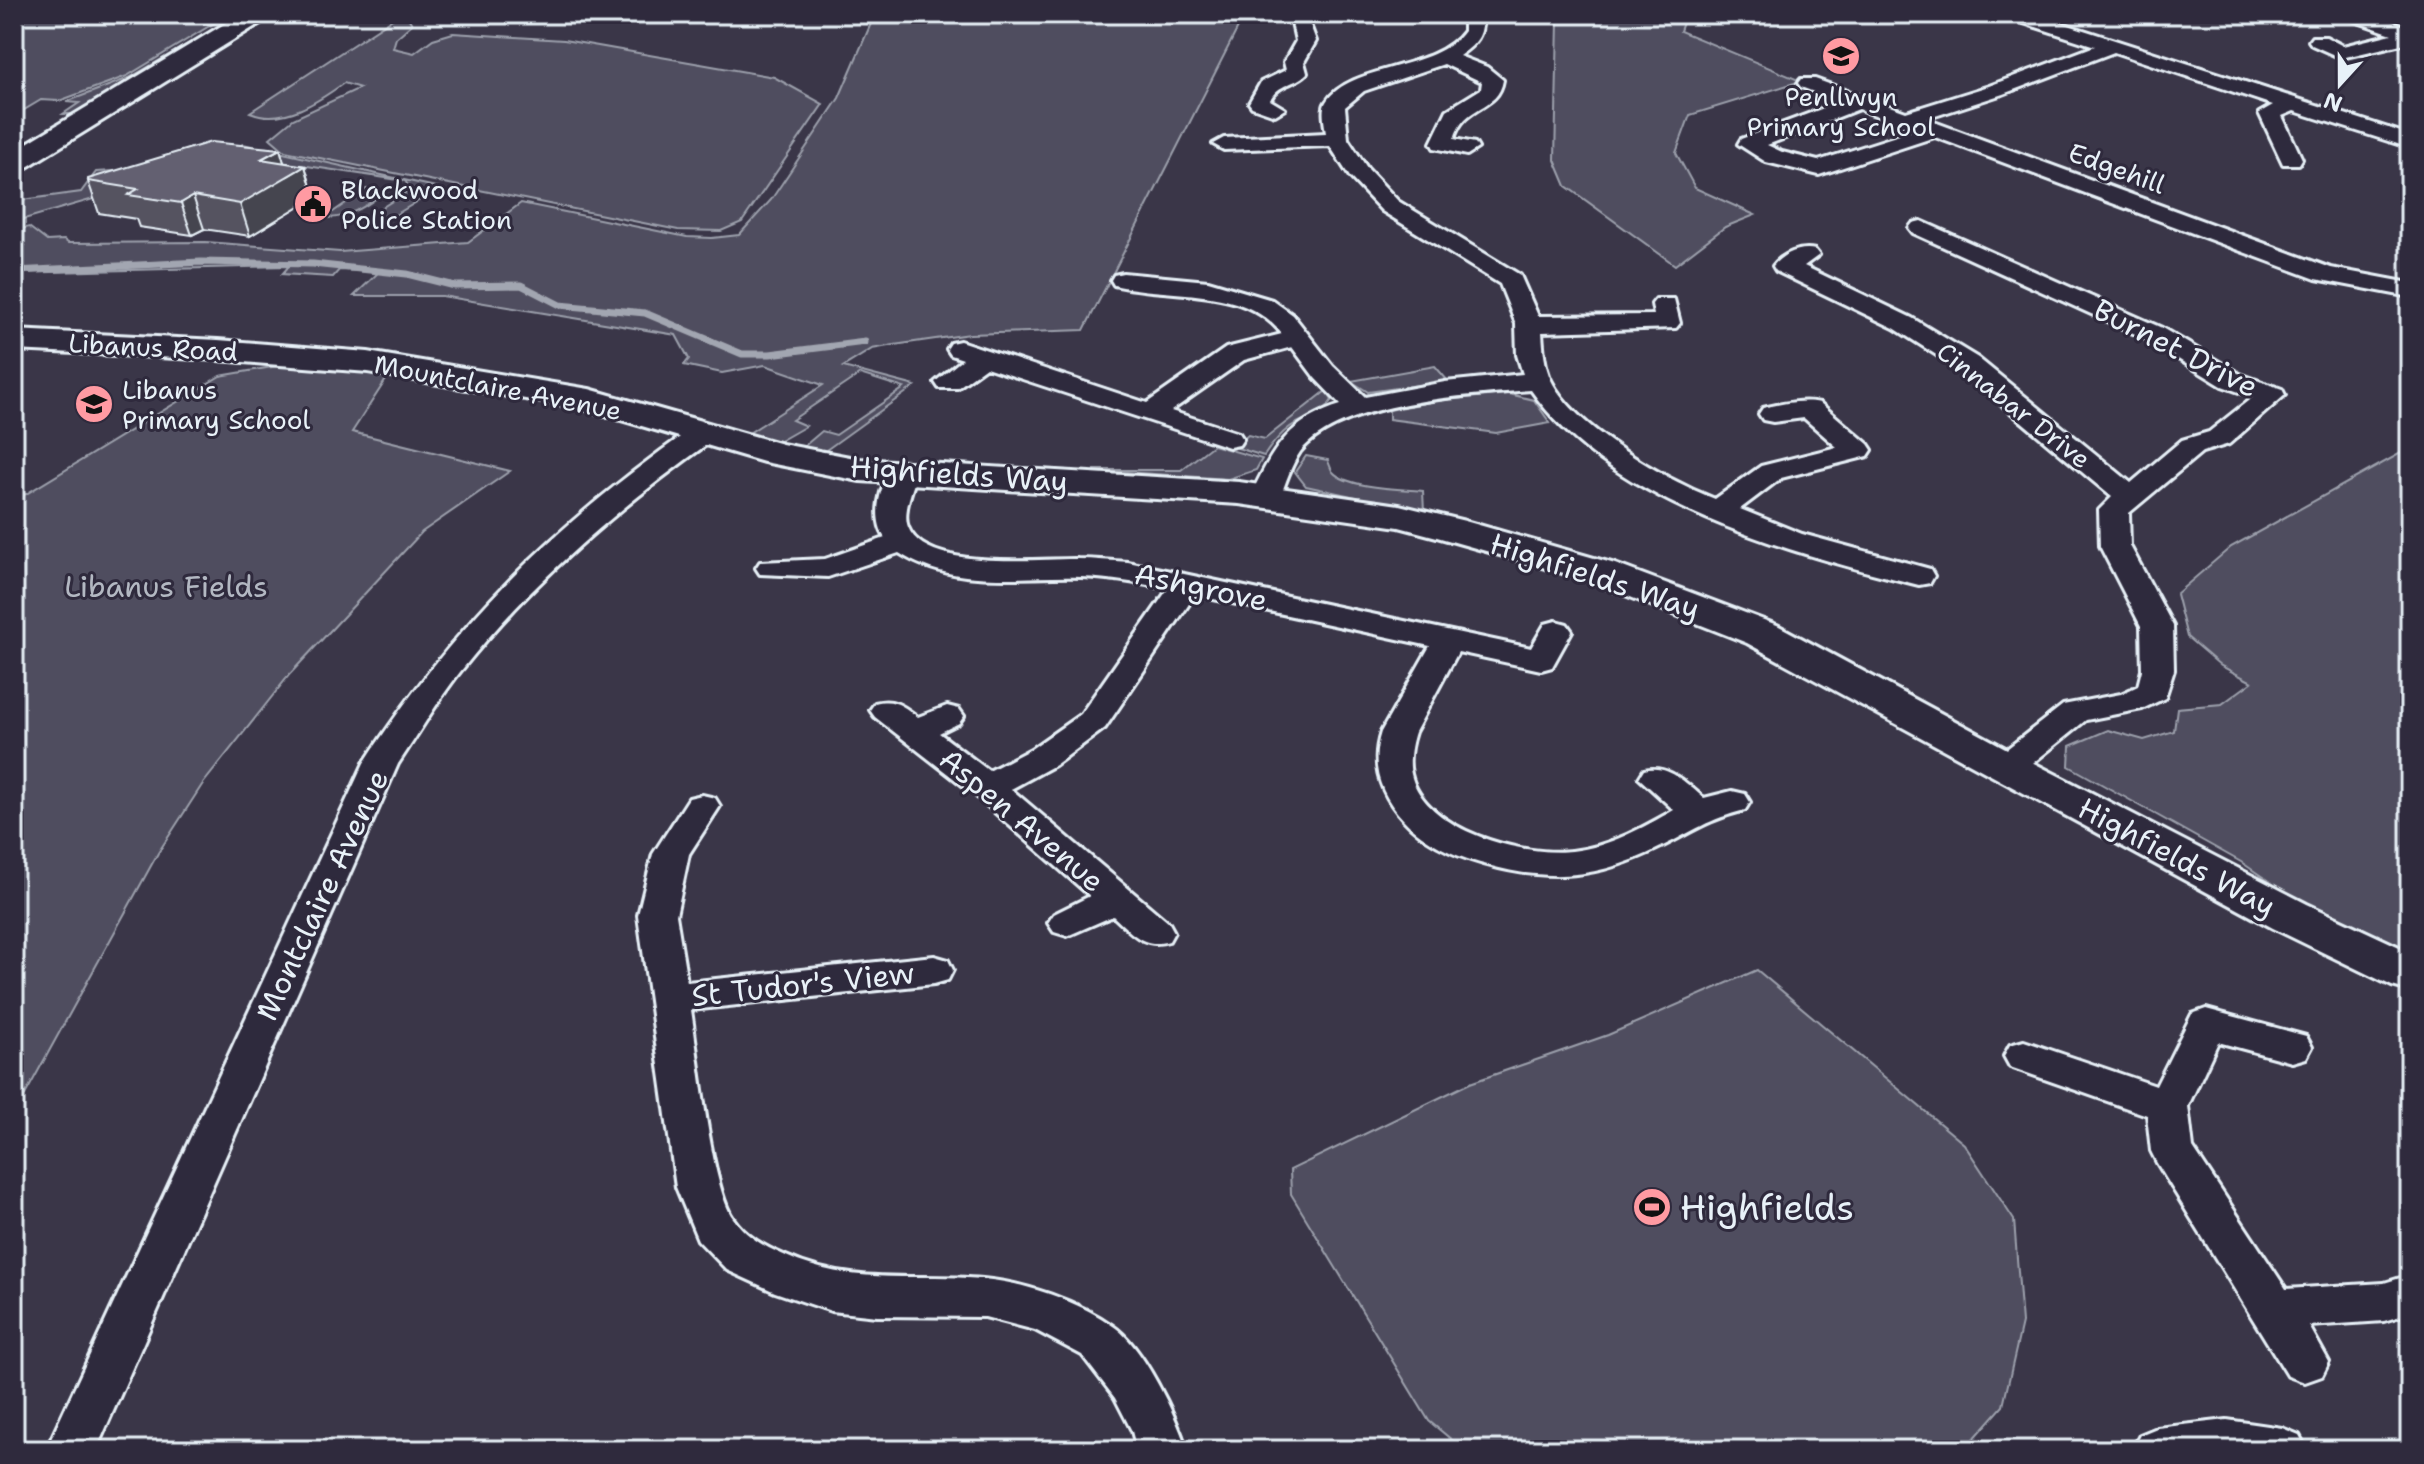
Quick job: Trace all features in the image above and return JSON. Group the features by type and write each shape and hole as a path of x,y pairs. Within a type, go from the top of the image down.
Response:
{"main road":[{"path":"14,163 258,14"},
{"name":"Libanus Road","path":"14,340 292,355"},
{"name":"Mountclaire Avenue","path":"292,355 436,371 576,397 703,434"},
{"name":"Highfields Way","path":"703,434 817,463 903,473 1121,484 1265,497 1399,516 1601,572 1762,634 2290,916 2410,973"}],"street":[{"path":"1473,14 1474,31 1467,41 1444,57 1357,87 1334,105 1337,139 1358,172 1390,206 1511,280 1529,324 1530,355 1538,381 1557,408 1614,457 1663,488 1791,540 1919,576"},
{"path":"2015,14 2410,142"},
{"path":"2353,14 2410,35"},
{"path":"1298,15 1306,41 1294,62 1312,76"},
{"path":"2319,41 2341,52 2410,35"},
{"path":"1905,119 1996,90 2113,46"},
{"path":"1444,57 1480,71 1493,80 1491,91 1452,115 1446,126 1442,143 1467,148"},
{"path":"1237,107 1267,106 1260,97 1273,82 1312,76 1357,87"},
{"name":"Edgehill","path":"1808,83 2325,274 2410,290"},
{"path":"1859,102 1749,144 1774,157 1819,168 1935,130"},
{"path":"2291,159 2270,113 2294,104"},
{"path":"1238,149 1337,139"},
{"name":"Burnet Drive","path":"1921,228 2153,333 2231,380 2272,395 2219,438 2192,446 2114,510 2115,546 2157,626 2158,670 2153,691 2130,702 2075,712 2006,767"},
{"name":"Cinnabar Drive","path":"1807,255 1785,266 1903,323 1969,364 2131,498"},
{"path":"1123,280 1187,278 1263,305 1284,320 1324,372 1360,408"},
{"path":"1529,324 1667,323 1665,304"},
{"path":"1150,413 1235,354 1298,338"},
{"path":"948,382 972,352 1229,439"},
{"path":"1265,497 1291,444 1319,423 1360,408 1426,393 1538,381"},
{"path":"1719,510 1771,472 1858,450 1810,409 1773,414"},
{"name":"Montclaire Avenue","path":"71,1450 381,763 445,669 541,562 643,475 703,434"},
{"path":"771,568 830,581 902,542 893,527 891,513 903,473"},
{"name":"Ashgrove","path":"902,542 923,555 963,569 1079,568 1128,571 1541,660 1556,631"},
{"path":"987,787 1043,757 1093,721 1188,582"},
{"path":"1448,642 1404,719 1393,747 1393,771 1401,792 1419,817 1448,837 1494,856 1525,863 1568,865 1610,856 1715,806 1656,778"},
{"name":"Aspen Avenue","path":"887,710 987,787 1155,932"},
{"path":"915,732 947,716"},
{"name":"St Tudor's View","path":"702,806 671,854 662,882 657,915 698,1187 714,1227 743,1257 831,1292 877,1297 985,1298 1046,1313 1099,1341 1132,1383 1156,1429 1162,1450"},
{"path":"1067,923 1115,899"},
{"name":"St Tudor's View","path":"671,998 934,970"},
{"path":"2292,1047 2206,1024 2167,1106 2172,1151 2305,1362"},
{"path":"2024,1056 2167,1106"},
{"path":"2274,1309 2384,1302 2410,1294"},
{"path":"2157,1450 2227,1442 2282,1450"}],"green space":[{"path":"14,14 229,14 127,76 59,101 41,100 14,116"},
{"path":"239,14 248,14 81,114 63,114 79,103 66,102 129,78"},
{"path":"400,14 406,14 412,24 396,38 393,48 414,53 433,39 453,33 564,40 774,77 823,104 742,222 721,231 678,230 285,151 270,138 293,119 360,88 344,83 312,104 288,114 262,116 250,112"},
{"path":"875,14 1245,14 1084,330 970,334 872,349 843,367 915,386 822,453 802,448 822,431 836,435 904,388 860,374 792,420 806,426 778,442 749,433 823,385 765,365 722,373 684,365 689,359 676,335 442,296 354,296 379,272 339,270 333,277 282,274 289,266 14,273 14,251 23,246 14,246 14,231 29,227 47,241 64,240 68,243 206,242 340,252 468,242 521,203 687,237 739,235 771,200 839,98"},
{"path":"1549,14 1686,14 1680,31 1801,81 1690,115 1676,153 1695,188 1755,215 1725,227 1675,265 1566,186 1555,160 1558,21"},
{"path":"243,144 440,188 380,224 362,220 405,193 410,188 405,181 242,156 206,159"},
{"path":"166,168 156,181 14,222 14,201 81,192 96,172"},
{"path":"366,189 378,192 379,196 345,215 323,217 325,211 333,212"},
{"name":"Libanus Fields","path":"289,364 389,375 352,432 510,471 422,532 290,674 202,785 158,853 14,1115 14,498 26,494 220,376"},
{"path":"1435,366 1448,381 1368,392 1351,381"},
{"path":"1326,391 1332,400 1328,405 1286,430 1264,456 1234,447 1248,435 1265,439"},
{"path":"1509,394 1534,400 1550,423 1496,433 1389,419 1389,410 1435,401"},
{"path":"1213,445 1262,459 1256,470 1228,479 1094,470 1181,470"},
{"path":"2410,448 2410,956 2305,906 2241,862 2069,766 2070,746 2108,730 2144,740 2174,731 2177,708 2222,704 2252,682 2221,666 2187,637 2176,594 2231,547"},
{"path":"1306,456 1328,460 1332,472 1350,481 1375,487 1423,491 1424,512 1306,486 1295,472"},
{"name":"Highfields","path":"1757,970 1964,1144 2014,1220 2022,1323 2003,1406 1964,1450 1464,1450 1429,1421 1291,1194 1290,1170 1470,1083 1608,1035"}],"building":[{"path":"211,142 280,149 261,159 305,166 240,204 193,196 181,203 128,195 138,189 88,181 88,179"}],"waterway":[{"path":"14,271 201,262 313,264 407,274 455,286 521,285 560,305 645,313 742,354 770,354 865,342"}],"place":[{"name":"Penllwyn Primary School","path":"1841,56"},
{"name":"Blackwood Police Station","path":"313,204"},
{"name":"Libanus Primary School","path":"94,404"},
{"name":"Highfields","path":"1652,1207"}]}
